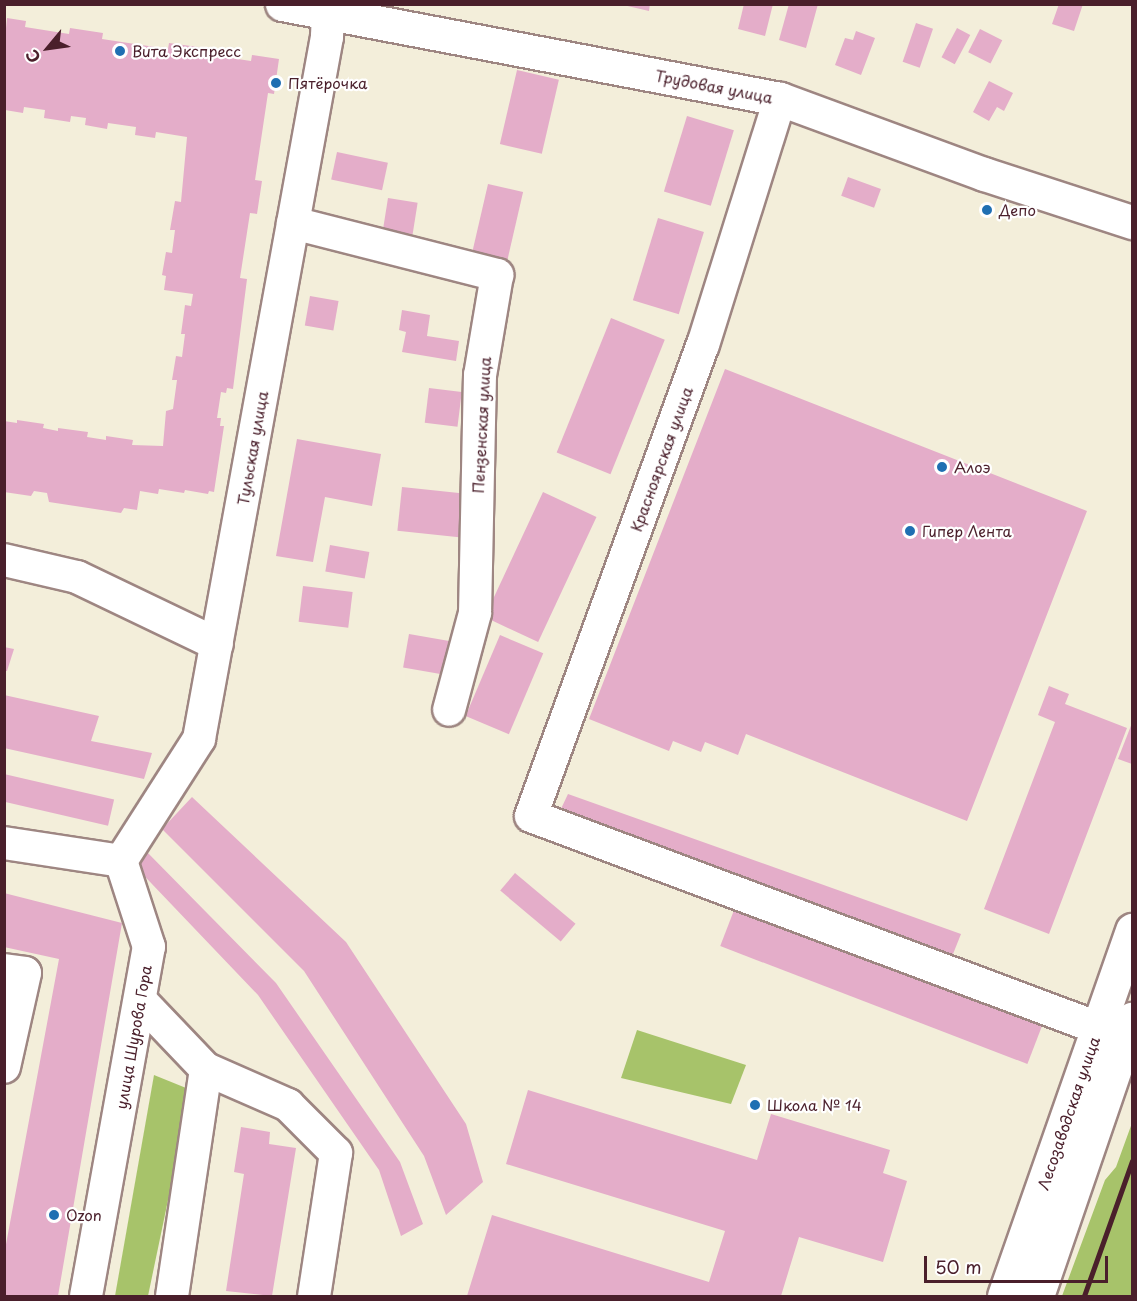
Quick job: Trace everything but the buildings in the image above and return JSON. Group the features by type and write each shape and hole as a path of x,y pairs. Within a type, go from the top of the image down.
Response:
{"main road":[{"name":"Трудовая улица","path":"282,4 780,99 984,174 1132,222"},
{"name":"Лесозаводская улица","path":"1004,1296 1132,930"},
{"name":"Лесозаводская улица","path":"1037,1296 1132,1019"}],"street":[{"name":"Тульская улица","path":"121,861 200,739 327,37 328,13"},
{"name":"Красноярская улица","path":"780,99 703,345 531,816 1098,1028"},
{"name":"Пензенская улица","path":"293,223 496,275 480,375 475,613 449,710"},
{"path":"4,560 76,578 217,644"},
{"path":"4,843 121,861"},
{"name":"улица Шурова Гора","path":"86,1296 149,947 121,861"},
{"path":"4,970 25,972 4,1067"},
{"path":"141,1000 206,1069 288,1106 336,1153 314,1296"},
{"path":"172,1296 206,1069"}],"green space":[{"path":"637,1030 746,1065 731,1104 621,1078"},
{"path":"154,1075 191,1090 148,1296 115,1296"},
{"path":"1132,1123 1132,1296 1062,1296 1105,1180 1116,1167"}],"railway":[{"path":"1084,1296 1132,1161"}],"place":[{"name":"Вита Экспресс","path":"120,51"},
{"name":"Пятёрочка","path":"276,83"},
{"name":"Депо","path":"987,210"},
{"name":"Алоэ","path":"942,467"},
{"name":"Гипер Лента","path":"910,531"},
{"name":"Школа № 14","path":"755,1105"},
{"name":"Ozon","path":"54,1215"}]}
